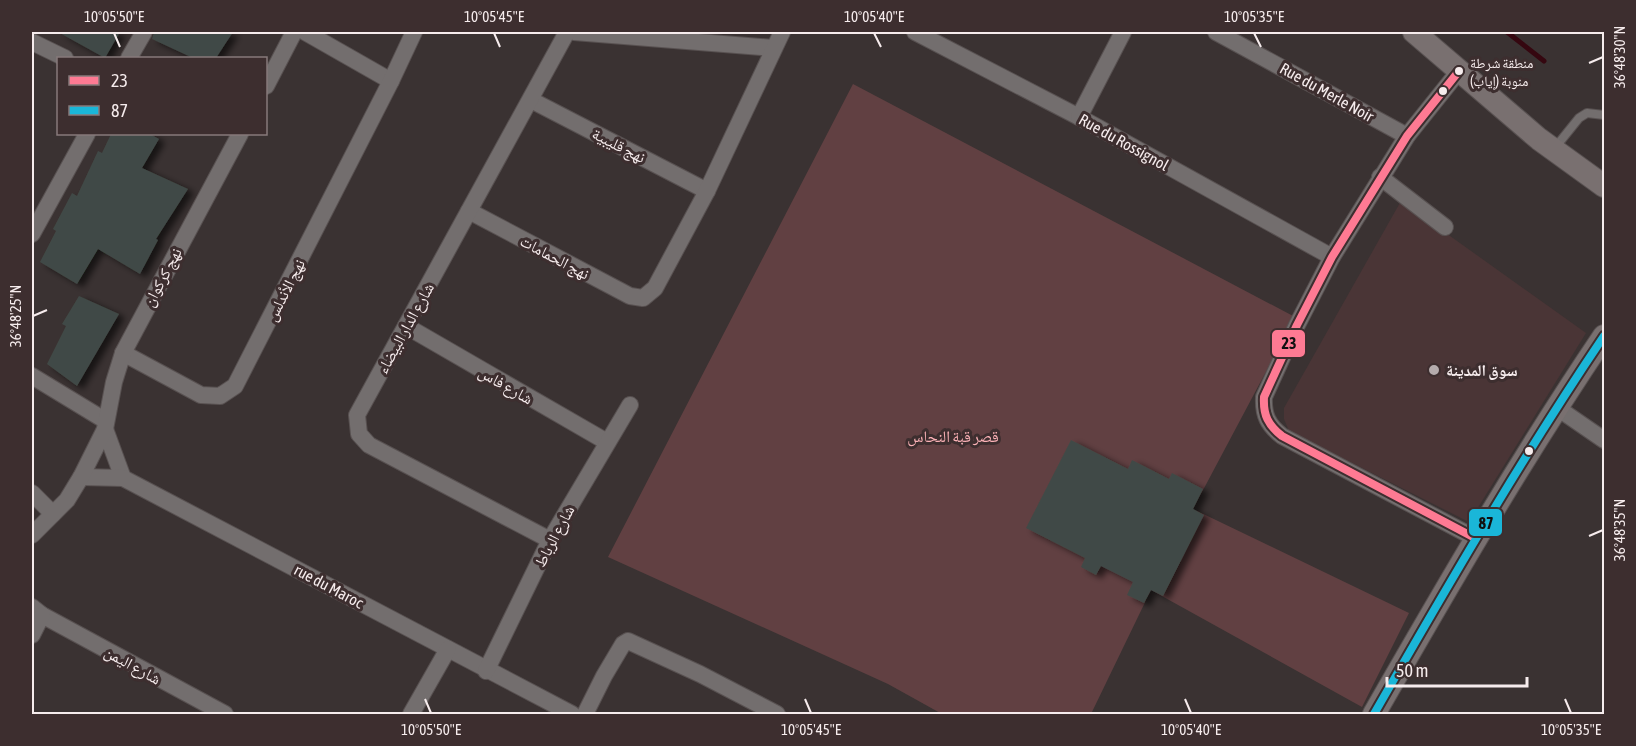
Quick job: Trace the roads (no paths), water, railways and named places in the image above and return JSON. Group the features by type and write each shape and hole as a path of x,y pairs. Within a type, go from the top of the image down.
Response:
{"street":[{"path":"130,57 144,32"},
{"path":"267,84 294,32"},
{"path":"305,32 324,36 391,81"},
{"name":"نهج الأندلس","path":"123,352 201,395 220,396 236,386 414,32"},
{"name":"شارع الدار البيضاء","path":"550,540 369,445 359,434 357,415 567,32"},
{"path":"574,32 773,48"},
{"path":"707,191 782,32"},
{"name":"Rue du Rossignol","path":"915,32 1079,117 1332,257"},
{"path":"1079,117 1123,32"},
{"name":"Rue du Merle Noir","path":"1216,32 1407,136"},
{"path":"1414,32 1539,140 1605,186"},
{"path":"32,42 63,57"},
{"path":"1459,71 1407,136 1332,257 1264,397 1268,423 1282,436 1475,538"},
{"name":"نهج قليبية","path":"531,100 707,191"},
{"path":"32,234 86,135"},
{"name":"نهج كركوان","path":"106,425 123,352 239,135"},
{"path":"1577,165 1605,167"},
{"path":"1380,177 1445,227"},
{"name":"نهج الحمامات","path":"469,211 630,296 643,298 655,288 707,191"},
{"name":"شارع فاس","path":"406,326 607,442"},
{"path":"1374,714 1475,538 1556,407 1605,336"},
{"path":"32,376 106,425 123,478"},
{"name":"شارع الرباط","path":"486,671 550,540 630,405"},
{"path":"1556,407 1605,440"},
{"path":"32,535 67,500 81,477 106,425"},
{"name":"rue du Maroc","path":"81,477 123,478 486,671 572,714"},
{"path":"32,493 53,514"},
{"name":"شارع اليمن","path":"32,635 37,611 225,714"},
{"path":"585,714 604,676 623,644 628,641 637,643 777,714"},
{"path":"411,714 448,649"}],"lane":[{"path":"1554,149 1579,118 1587,113 1605,115"}],"waterway":[{"path":"1507,32 1544,61"}],"place":[{"name":"منطقة شرطة منوبة (إياب)","path":"1459,71"},
{"name":"سوق المدينة","path":"1434,370"}],"park label":[{"name":"قصر قبة النحاس","path":"953,436"}]}
